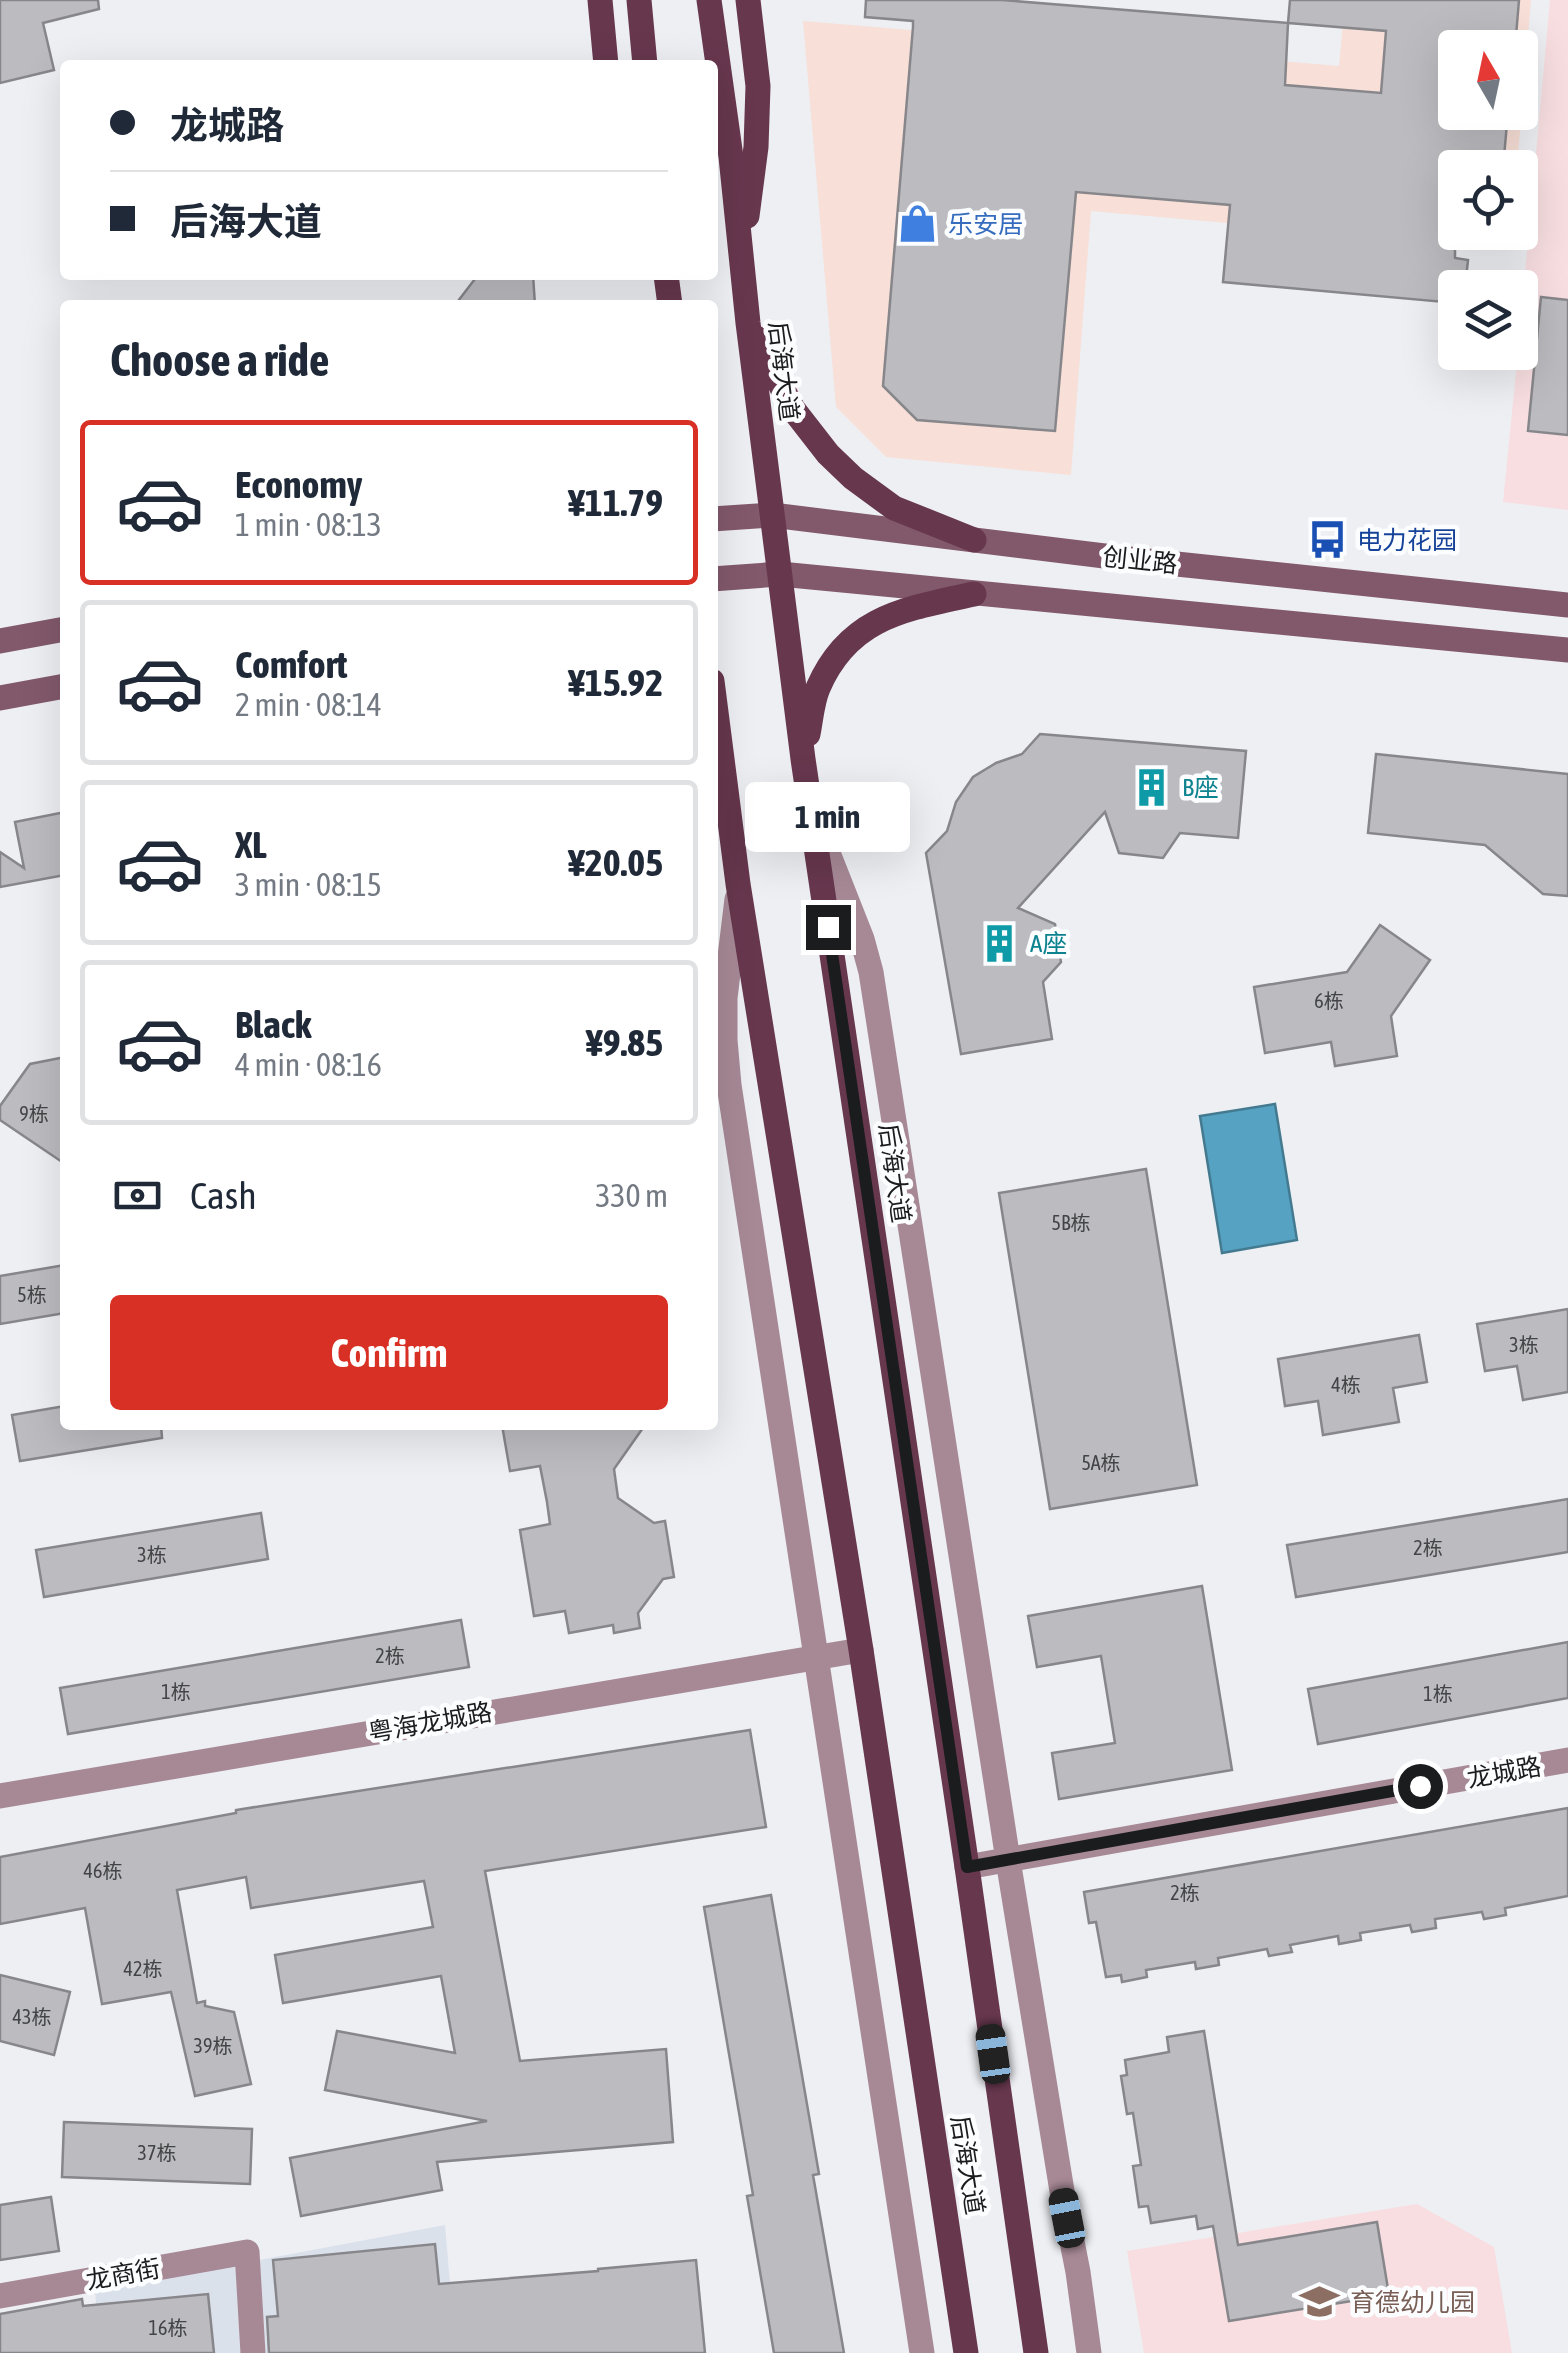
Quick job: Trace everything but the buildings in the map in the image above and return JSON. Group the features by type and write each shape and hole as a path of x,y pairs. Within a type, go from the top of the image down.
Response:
{"main road":[{"path":"600,0 606,60"},
{"path":"639,0 645,60"},
{"name":"后海大道","path":"709,0 718,60"},
{"path":"742,261 758,120 748,0"},
{"name":"后海大道","path":"718,61 803,759 1036,2353"},
{"path":"748,322 792,409 828,454 894,508 974,540"},
{"name":"创业路","path":"718,519 772,516 1568,605"},
{"name":"创业路","path":"718,579 780,574 1568,650"},
{"path":"803,759 816,691 845,644 868,626 903,610 974,594"},
{"path":"0,641 60,630"},
{"path":"0,698 60,687"},
{"name":"后海大道","path":"718,751 861,1650 966,2353"}],"street":[{"path":"811,810 862,939 871,972 1008,1860 1089,2353"},
{"path":"738,884 725,998 729,1085 922,2353"},
{"name":"粤海龙城路","path":"0,1796 861,1650"},
{"name":"龙城路","path":"967,1867 1568,1760"},
{"name":"龙商街","path":"0,2296 247,2252 253,2353"}],"shaded area":[{"path":"1345,0 1531,0 1528,30 1438,30 1438,130 1520,130 1518,150 1438,150 1438,242 1091,211 1071,475 886,457 836,407 803,21 1339,66"},
{"path":"1550,0 1568,0 1568,510 1503,502 1516,370 1538,370 1538,270 1525,270 1527,250 1538,250 1536,150"},
{"name":"育德幼儿园","path":"1417,2204 1494,2247 1512,2353 1144,2353 1127,2251"},
{"path":"445,2225 456,2353 100,2353 95,2291"}],"water":[{"path":"1275,1104 1297,1240 1222,1253 1200,1116"}],"place":[{"name":"乐安居","path":"918,224"},
{"name":"电力花园","path":"1327,540"},
{"name":"B座","path":"1152,787"},
{"name":"A座","path":"1000,943"},
{"name":"育德幼儿园","path":"1320,2302"}],"route":[{"path":"828,927 967,1867 1420,1786"}]}
